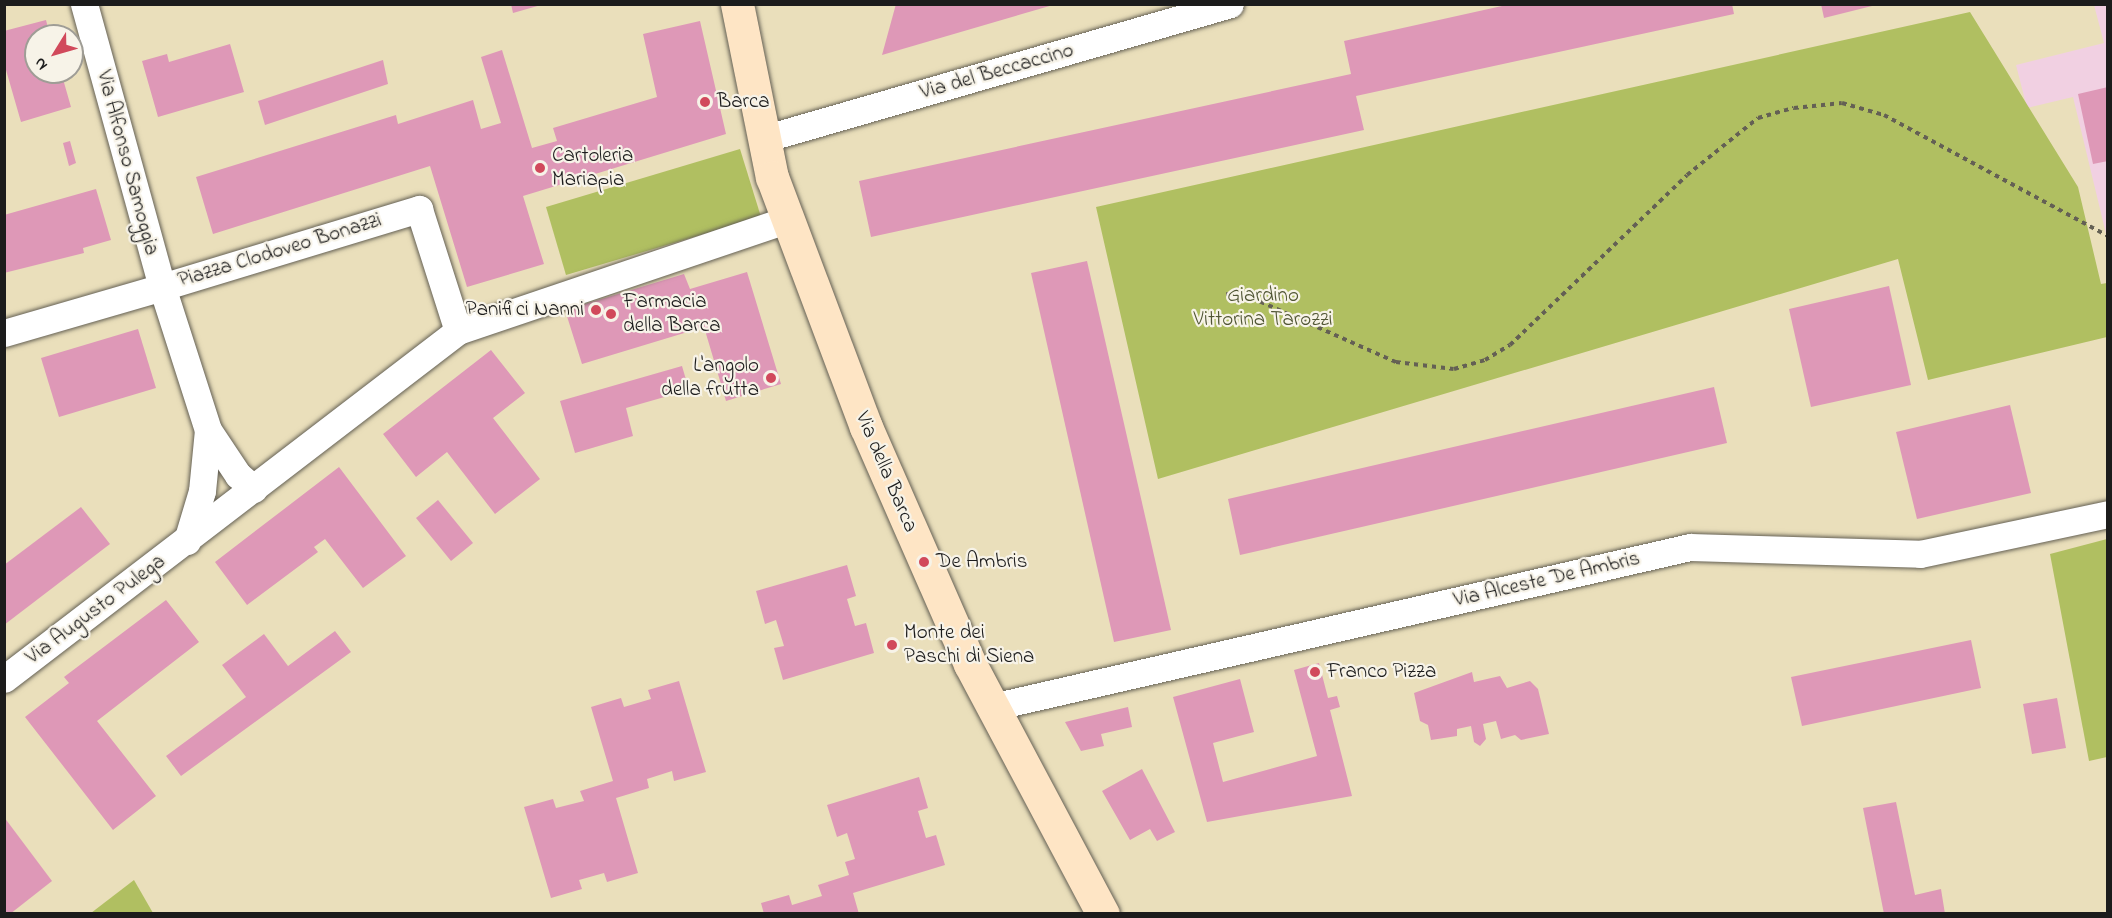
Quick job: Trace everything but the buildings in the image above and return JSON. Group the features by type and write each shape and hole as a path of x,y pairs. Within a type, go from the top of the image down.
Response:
{"street":[{"name":"Via Alfonso Samoggia","path":"84,4 162,287"},
{"name":"Via della Barca","path":"737,4 763,139 786,220 866,427 992,707 1103,914"},
{"name":"Via del Beccaccino","path":"763,139 1230,4"},
{"name":"Piazza Clodoveo Bonazzi","path":"254,489 238,475 208,430 162,287 419,209 458,331"},
{"path":"187,541 458,331 786,220"},
{"path":"4,333 162,287"},
{"name":"Piazza Clodoveo Bonazzi","path":"187,541 202,491 208,430"},
{"name":"Via Alceste De Ambris","path":"992,707 1690,547 1920,554 2108,514"},
{"name":"Via Augusto Pulega","path":"4,679 187,541"}],"path":[{"path":"1226,294 1252,298 1396,362 1454,369 1485,360 1510,345 1687,175 1758,118 1794,108 1842,103 1884,115 2108,236"}],"shaded area":[{"path":"2094,5 2107,5 2107,238 2073,97 2027,108 2016,65 2104,43"}],"green space":[{"name":"Giardino Vittorina Tarozzi","path":"1970,12 2078,187 2101,284 2107,283 2107,337 1928,380 1898,259 1158,479 1096,207"},
{"path":"740,149 761,217 566,275 546,207"},
{"path":"2107,539 2107,757 2089,761 2050,554"},
{"path":"134,880 153,913 91,913"}],"place":[{"name":"Barca","path":"705,102"},
{"name":"Cartoleria Mariapia","path":"540,168"},
{"name":"Panifici Nanni","path":"596,310"},
{"name":"Farmacia della Barca","path":"611,314"},
{"name":"L'angolo della frutta","path":"771,378"},
{"name":"De Ambris","path":"924,562"},
{"name":"Monte dei Paschi di Siena","path":"892,645"},
{"name":"Franco Pizza","path":"1315,672"}]}
